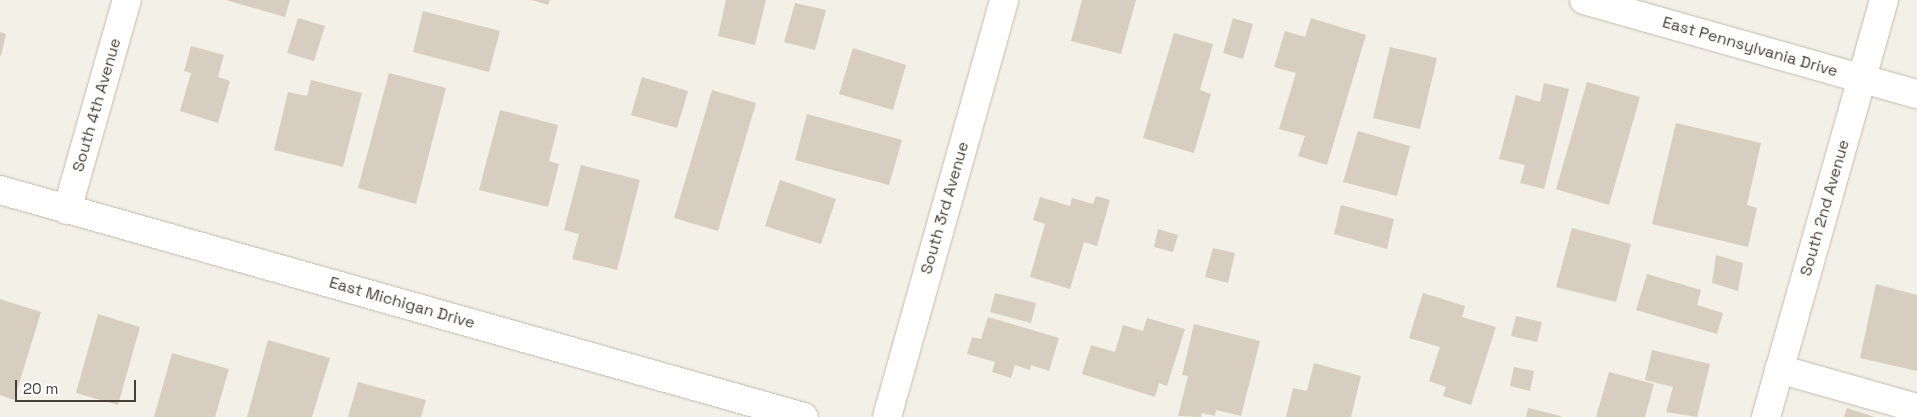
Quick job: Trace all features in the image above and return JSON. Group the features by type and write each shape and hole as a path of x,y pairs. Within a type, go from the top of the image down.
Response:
{"street":[{"name":"South 4th Avenue","path":"67,210 127,0"},
{"name":"South 3rd Avenue","path":"887,417 1004,0"},
{"name":"East Pennsylvania Drive","path":"1584,0 1917,94"},
{"name":"South 2nd Avenue","path":"1766,417 1884,0"},
{"name":"East Michigan Drive","path":"0,190 804,417"},
{"path":"1779,369 1917,408"}],"building":[{"path":"226,0 290,0 285,17"},
{"path":"532,0 550,0 548,5"},
{"path":"726,0 766,0 755,45 718,36"},
{"path":"1082,0 1136,0 1121,54 1071,41"},
{"path":"795,3 826,10 815,50 784,42"},
{"path":"423,11 500,31 489,72 413,52"},
{"path":"298,18 325,26 314,61 287,53"},
{"path":"1233,18 1253,24 1243,59 1223,53"},
{"path":"1311,18 1366,35 1327,165 1298,156 1305,136 1279,129 1296,73 1274,67 1285,31 1305,37"},
{"path":"0,32 6,34 1,56 0,55"},
{"path":"1174,33 1213,44 1200,90 1211,94 1194,153 1143,138"},
{"path":"191,46 224,55 218,77 230,81 218,123 180,111 191,73 184,71"},
{"path":"1390,47 1437,58 1420,129 1373,118"},
{"path":"853,48 906,65 893,110 839,94"},
{"path":"389,73 446,88 416,204 358,188"},
{"path":"642,77 688,91 677,128 631,115"},
{"path":"311,80 362,93 343,167 274,150 288,92 307,96"},
{"path":"1587,82 1640,97 1609,205 1556,189"},
{"path":"1544,83 1569,89 1544,189 1520,183 1525,165 1499,159 1516,95 1540,102"},
{"path":"712,90 756,103 718,231 674,218"},
{"path":"500,110 558,125 549,161 559,164 548,207 479,190"},
{"path":"807,114 902,140 889,185 795,160"},
{"path":"1676,123 1761,143 1747,205 1757,208 1748,247 1652,224"},
{"path":"1358,131 1410,146 1397,196 1343,182"},
{"path":"581,165 640,180 617,270 572,259 579,234 564,230"},
{"path":"780,180 836,199 821,244 765,226"},
{"path":"1096,196 1110,200 1097,246 1084,242 1070,289 1030,277 1045,224 1033,220 1040,197 1070,206 1072,198 1093,204"},
{"path":"1341,205 1394,219 1387,249 1334,234"},
{"path":"1572,228 1631,244 1616,302 1556,287"},
{"path":"1158,229 1178,235 1173,252 1154,247"},
{"path":"1213,248 1235,253 1228,283 1205,277"},
{"path":"1716,255 1743,263 1738,291 1712,283"},
{"path":"1647,274 1701,290 1697,305 1723,313 1717,334 1636,310"},
{"path":"1876,284 1917,295 1917,371 1860,358"},
{"path":"995,293 1036,303 1031,323 990,312"},
{"path":"1423,293 1465,306 1462,317 1496,327 1471,405 1443,396 1446,387 1429,381 1440,347 1409,338"},
{"path":"0,299 41,312 14,400 0,395"},
{"path":"98,314 140,327 118,405 76,393"},
{"path":"1516,316 1542,322 1537,342 1511,336"},
{"path":"988,317 1059,338 1049,371 1031,365 1030,370 1015,365 1011,378 992,372 995,362 967,354 972,337 981,339"},
{"path":"1147,318 1185,329 1167,386 1159,383 1155,397 1082,374 1091,345 1115,352 1123,325 1143,331"},
{"path":"1194,324 1260,341 1241,416 1216,410 1215,416 1202,413 1201,417 1178,416 1188,376 1182,375"},
{"path":"268,340 330,358 312,417 247,417"},
{"path":"1652,350 1710,364 1697,417 1666,412 1673,387 1645,380"},
{"path":"172,353 229,369 215,417 154,417"},
{"path":"1314,363 1361,376 1351,417 1286,417 1293,388 1307,391"},
{"path":"1514,367 1534,371 1530,391 1510,386"},
{"path":"1609,372 1654,384 1645,417 1596,417"},
{"path":"358,382 426,400 421,417 348,417"},
{"path":"1528,408 1561,416 1561,417 1526,417"},
{"path":"1847,408 1875,417 1844,417"}]}
